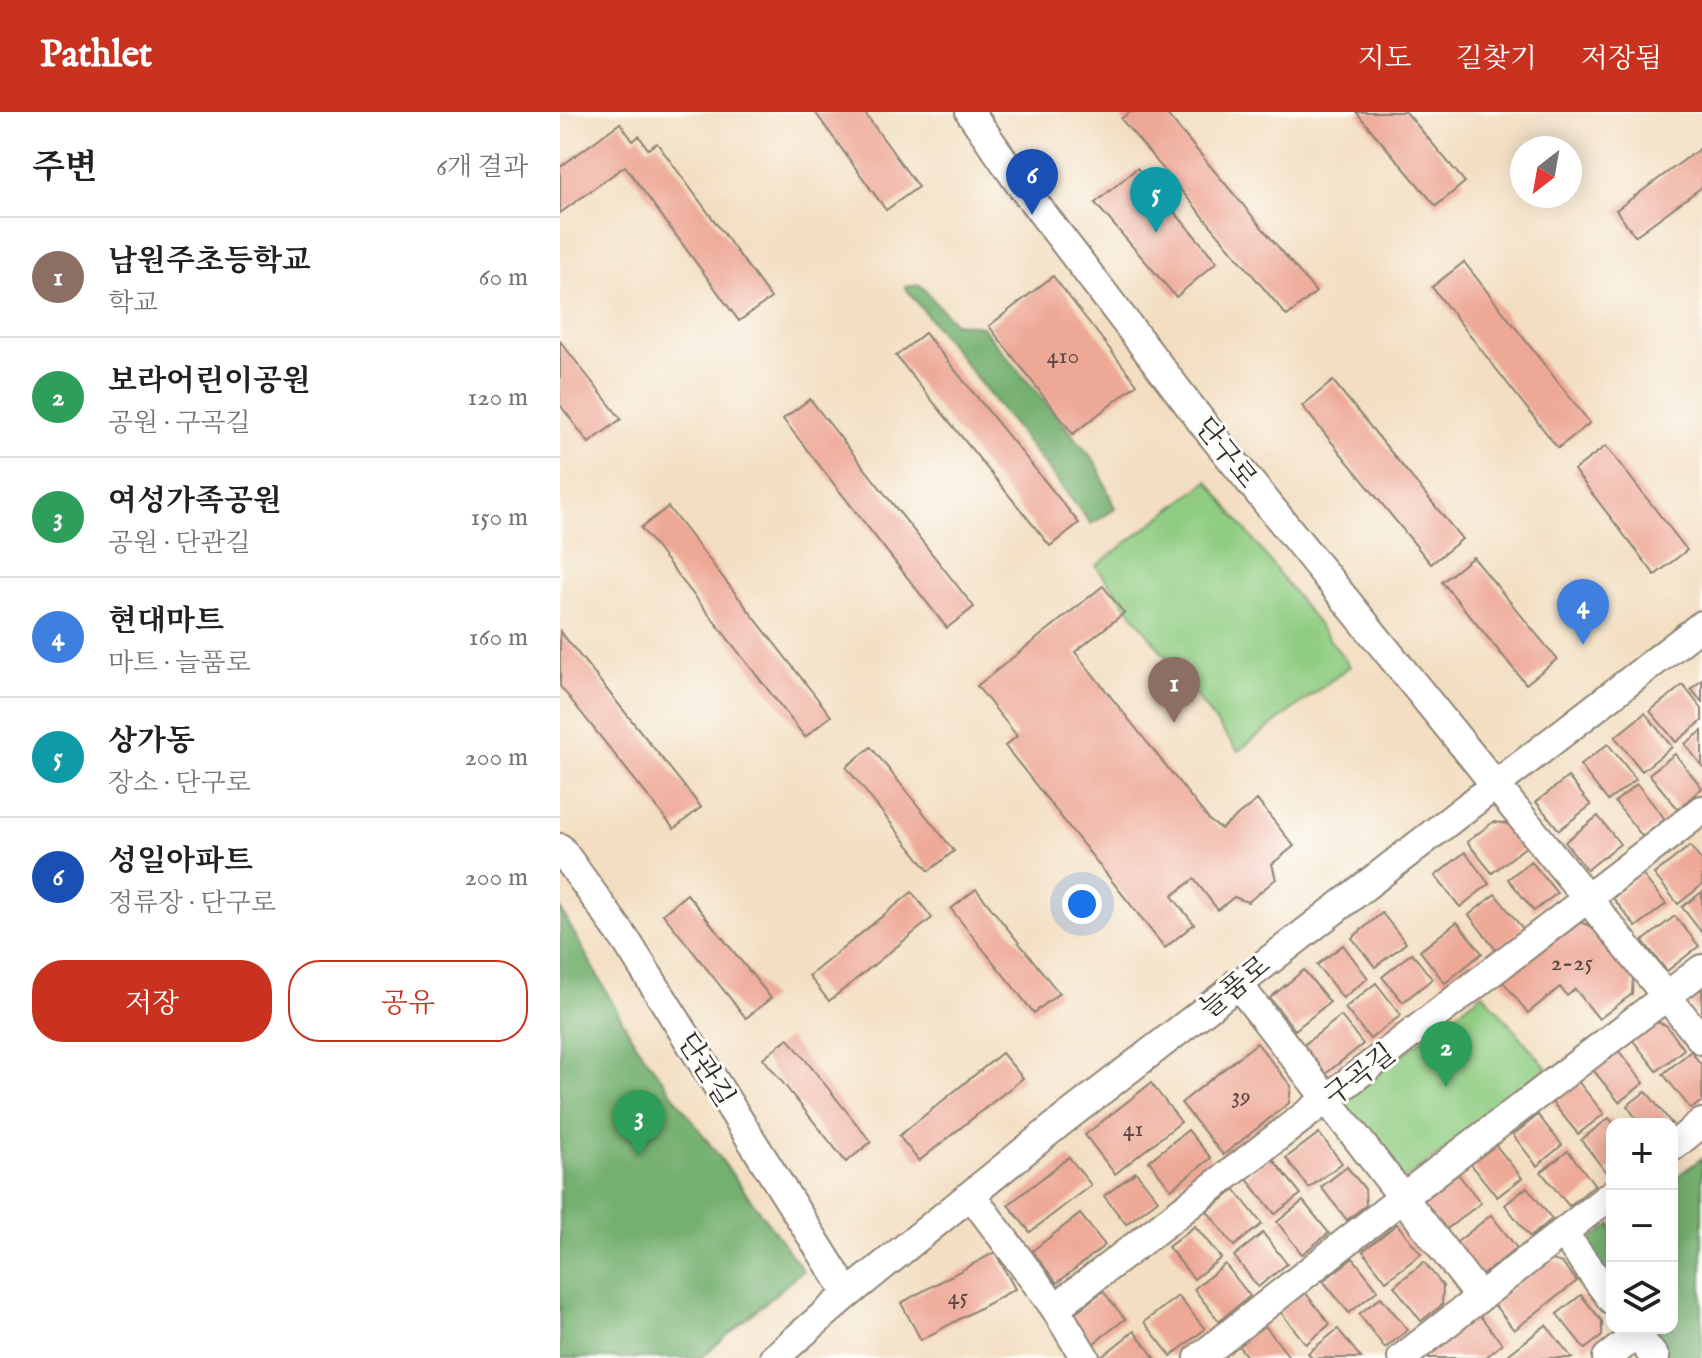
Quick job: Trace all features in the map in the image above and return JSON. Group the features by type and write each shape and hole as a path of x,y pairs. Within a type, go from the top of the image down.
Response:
{"street":[{"name":"단구로","path":"970,112 1017,180 1208,430 1497,783 1702,1040"},
{"name":"늘품로","path":"774,1358 848,1294 1237,983 1702,625"},
{"name":"구곡길","path":"1055,1308 1702,810"},
{"name":"단관길","path":"560,848 627,942 848,1294"},
{"path":"1199,1358 1702,969"},
{"path":"1237,983 1480,1297"},
{"path":"1678,1142 1702,1123"},
{"path":"971,1195 1055,1308 1085,1358"},
{"path":"1402,1358 1606,1199"},
{"path":"1563,1233 1606,1292"},
{"path":"1607,1358 1631,1334"},
{"path":"1636,1334 1655,1358"}],"green space":[{"path":"920,285 954,323 981,326 1097,464 1115,509 1091,524 905,287"},
{"path":"1208,481 1350,666 1238,751 1096,566"},
{"path":"560,908 635,1043 803,1270 701,1358 560,1358"},
{"path":"1483,993 1551,1073 1408,1177 1402,1178 1342,1101"},
{"path":"1702,1158 1702,1358 1667,1358 1648,1334 1678,1334 1678,1176"},
{"path":"1606,1228 1606,1279 1581,1247"}],"building":[{"path":"815,112 864,112 918,187 886,210"},
{"path":"1130,112 1165,112 1316,292 1287,316 1121,119"},
{"path":"1356,112 1406,112 1465,182 1436,206"},
{"path":"620,123 633,141 639,136 648,149 657,143 771,298 739,321 625,166 560,213 560,167"},
{"path":"1702,147 1702,187 1635,236 1616,210"},
{"path":"1137,168 1217,262 1176,297 1095,203"},
{"path":"1464,262 1590,423 1558,448 1432,287"},
{"path":"1053,276 1137,384 1073,434 989,326"},
{"path":"925,333 1079,523 1050,546 896,356"},
{"path":"560,341 621,419 589,443 560,405"},
{"path":"1333,381 1462,539 1431,564 1302,406"},
{"path":"810,399 974,607 947,628 783,419"},
{"path":"1606,446 1687,550 1655,575 1574,470"},
{"path":"668,507 831,716 805,737 641,528"},
{"path":"1473,557 1557,659 1526,684 1442,582"},
{"path":"1103,586 1124,613 1075,652 1210,821 1221,829 1257,800 1294,846 1272,864 1276,879 1248,902 1234,897 1218,910 1194,879 1172,896 1194,924 1165,948 1005,746 1017,736 977,686"},
{"path":"560,631 701,807 674,829 560,686"},
{"path":"1702,680 1702,702 1691,689"},
{"path":"1683,685 1702,709 1702,721 1676,742 1650,711"},
{"path":"1645,713 1672,747 1642,771 1615,737"},
{"path":"1702,731 1702,766 1685,744"},
{"path":"1608,744 1636,779 1608,801 1580,765"},
{"path":"871,747 954,851 929,871 846,767"},
{"path":"1675,754 1702,788 1678,809 1649,774"},
{"path":"1568,777 1591,805 1559,830 1536,802"},
{"path":"1637,784 1665,819 1643,837 1615,802"},
{"path":"1598,816 1620,844 1587,870 1565,842"},
{"path":"1493,822 1512,824 1528,845 1492,873 1467,842"},
{"path":"1690,846 1702,861 1702,885 1678,904 1654,874"},
{"path":"1465,852 1489,884 1460,907 1435,876"},
{"path":"1531,861 1557,893 1534,911 1508,879"},
{"path":"1642,874 1666,904 1636,927 1613,898"},
{"path":"976,889 1059,993 1034,1013 951,909"},
{"path":"912,892 932,918 829,1001 809,976"},
{"path":"1702,892 1702,933 1682,907"},
{"path":"687,894 771,998 746,1018 663,914"},
{"path":"1495,894 1523,929 1496,950 1469,915"},
{"path":"1382,913 1406,943 1375,967 1352,938"},
{"path":"1675,916 1699,946 1667,971 1643,941"},
{"path":"1575,921 1592,926 1633,977 1632,994 1599,1019 1575,989 1567,996 1560,987 1528,1013 1501,979"},
{"path":"1457,922 1482,953 1445,983 1420,951"},
{"path":"1343,945 1368,978 1343,998 1317,965"},
{"path":"1412,953 1432,979 1403,1002 1382,977"},
{"path":"1304,970 1330,1002 1295,1030 1270,998"},
{"path":"1376,983 1401,1015 1370,1039 1345,1008"},
{"path":"1702,988 1702,1018 1687,999"},
{"path":"1341,1016 1363,1044 1324,1075 1301,1047"},
{"path":"1653,1021 1666,1025 1684,1049 1657,1071 1631,1038"},
{"path":"788,1038 871,1142 846,1162 763,1058"},
{"path":"1257,1043 1291,1086 1289,1103 1223,1155 1181,1103"},
{"path":"1618,1050 1644,1083 1619,1102 1593,1070"},
{"path":"1691,1051 1702,1066 1702,1101 1691,1109 1663,1074"},
{"path":"1002,1053 1023,1078 919,1161 899,1136"},
{"path":"1577,1080 1604,1114 1578,1134 1551,1101"},
{"path":"1151,1083 1181,1122 1115,1174 1085,1135"},
{"path":"1646,1091 1667,1118 1636,1118 1627,1106"},
{"path":"1538,1115 1562,1145 1537,1166 1513,1135"},
{"path":"1606,1120 1606,1172 1581,1140"},
{"path":"1188,1130 1211,1158 1171,1189 1149,1161"},
{"path":"1319,1133 1342,1163 1309,1188 1286,1158"},
{"path":"1494,1143 1522,1178 1497,1197 1470,1163"},
{"path":"1568,1151 1595,1185 1569,1206 1541,1172"},
{"path":"1069,1157 1091,1185 1030,1232 1008,1205"},
{"path":"1271,1157 1301,1194 1275,1214 1245,1177"},
{"path":"1347,1167 1365,1189 1366,1205 1347,1220 1321,1187"},
{"path":"1136,1172 1158,1200 1126,1224 1104,1196"},
{"path":"1458,1174 1481,1203 1444,1231 1421,1203"},
{"path":"1527,1187 1552,1219 1530,1237 1505,1205"},
{"path":"1235,1190 1262,1224 1234,1246 1207,1211"},
{"path":"1303,1201 1329,1233 1302,1254 1277,1222"},
{"path":"1080,1214 1105,1245 1057,1283 1032,1251"},
{"path":"1491,1215 1517,1248 1478,1278 1452,1246"},
{"path":"1397,1224 1421,1254 1386,1281 1363,1251"},
{"path":"1195,1226 1221,1258 1194,1279 1168,1247"},
{"path":"1263,1233 1287,1264 1258,1287 1234,1256"},
{"path":"995,1252 1015,1289 921,1340 901,1303"},
{"path":"1353,1258 1378,1290 1349,1313 1323,1281"},
{"path":"1549,1259 1562,1263 1577,1281 1514,1330 1493,1303"},
{"path":"1424,1262 1443,1286 1442,1305 1421,1321 1394,1286"},
{"path":"1225,1264 1250,1296 1219,1321 1194,1289"},
{"path":"1103,1291 1125,1319 1090,1346 1068,1318"},
{"path":"1304,1291 1330,1324 1306,1344 1279,1310"},
{"path":"1581,1295 1602,1321 1602,1336 1585,1349 1557,1314"},
{"path":"1178,1296 1205,1329 1171,1356 1144,1322"},
{"path":"1381,1297 1408,1330 1385,1348 1359,1314"},
{"path":"1477,1312 1502,1344 1485,1358 1426,1358 1424,1355"},
{"path":"1263,1323 1290,1358 1248,1358 1237,1344"},
{"path":"1546,1325 1572,1358 1504,1358"},
{"path":"1338,1329 1361,1358 1312,1358 1308,1353"},
{"path":"1134,1331 1155,1358 1100,1358"}],"place":[{"name":"성일아파트","path":"1032,215"},
{"name":"상가동","path":"1156,233"},
{"name":"현대마트","path":"1583,645"},
{"name":"남원주초등학교","path":"1174,723"},
{"name":"보라어린이공원","path":"1446,1087"},
{"name":"여성가족공원","path":"639,1156"}]}
